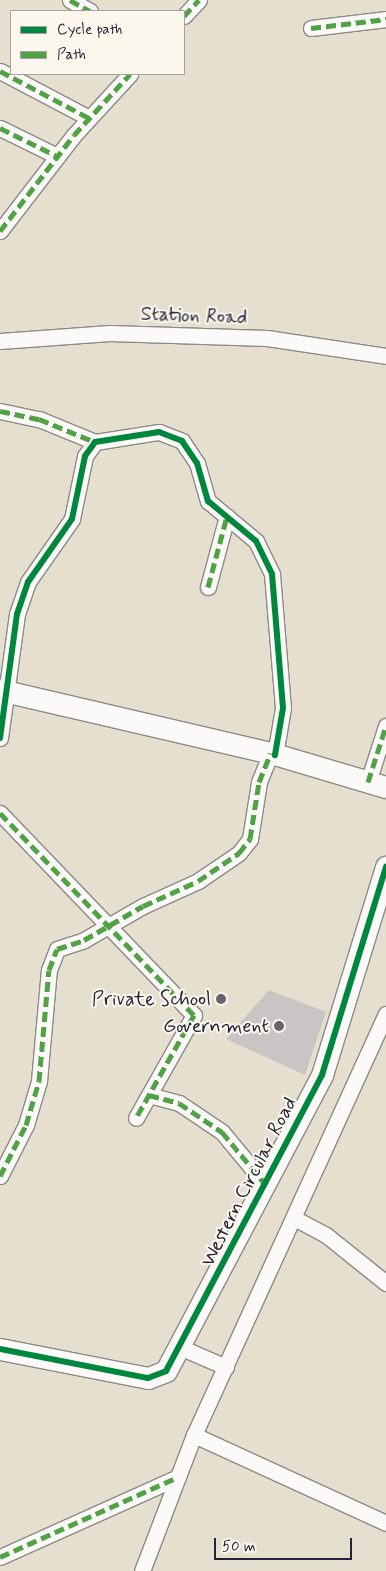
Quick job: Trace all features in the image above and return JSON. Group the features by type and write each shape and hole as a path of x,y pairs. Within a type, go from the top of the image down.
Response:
{"street":[{"path":"70,0 88,10"},
{"path":"185,15 199,0"},
{"path":"311,28 386,19"},
{"path":"0,71 89,118"},
{"path":"0,231 57,156 129,75"},
{"path":"0,128 57,156"},
{"name":"Station Road","path":"0,341 110,333 267,338 386,356"},
{"path":"0,411 39,419 95,442 159,432 182,441 197,463 208,501 256,541 275,589 283,708 273,754 259,782 250,839 240,853 198,881 107,928 57,950 49,970 39,1081 26,1125 0,1176"},
{"path":"0,738 11,638 23,596 41,560 72,518 85,456 95,442"},
{"path":"208,587 227,516"},
{"path":"5,691 273,754 377,785 386,726"},
{"path":"0,813 107,928 194,1015 136,1118"},
{"name":"Western Circular Road","path":"0,1349 148,1378 166,1372 182,1348 322,1075 386,867"},
{"path":"142,1571 194,1436 386,1014"},
{"path":"149,1095 179,1103 222,1132 266,1185"},
{"path":"294,1218 326,1236 386,1283"},
{"path":"182,1348 226,1367"},
{"path":"194,1436 386,1523"},
{"path":"0,1557 178,1477"}],"building":[{"name":"Government","path":"269,990 326,1012 305,1075 226,1039"}],"marked path":[{"path":"70,0 88,10"},
{"path":"185,15 199,0"},
{"path":"311,28 386,19"},
{"path":"0,71 89,118"},
{"path":"0,231 74,135 129,75"},
{"path":"0,128 57,156"},
{"path":"0,411 39,419 95,442"},
{"path":"208,587 227,516"},
{"path":"368,782 386,726"},
{"path":"0,1176 26,1125 39,1081 49,970 57,949 84,940 143,906 198,881 239,853 250,839 259,782 271,753"},
{"path":"0,813 194,1015 136,1118"},
{"path":"149,1095 179,1103 222,1132 266,1185"},
{"path":"0,1557 178,1477"}],"cycle path":[{"path":"0,738 17,614 28,582 72,519 85,456 95,442 159,432 182,441 197,463 208,501 256,541 272,574 283,708 275,755"},
{"path":"0,1349 148,1378 166,1371 322,1075 386,867"}],"place":[{"name":"Private School","path":"221,999"},
{"name":"Government","path":"279,1026"}]}
